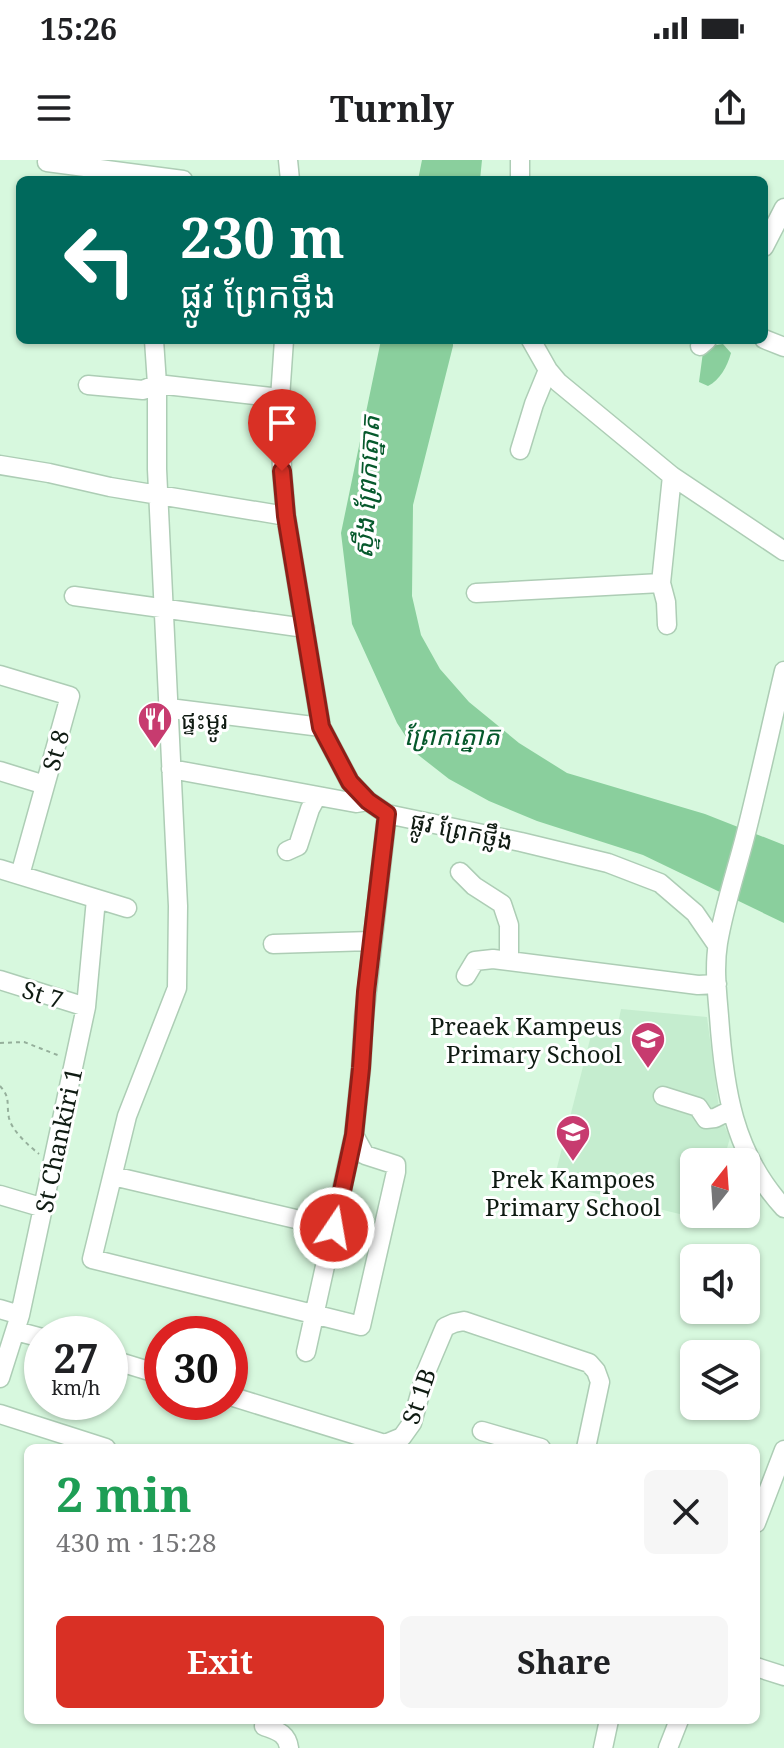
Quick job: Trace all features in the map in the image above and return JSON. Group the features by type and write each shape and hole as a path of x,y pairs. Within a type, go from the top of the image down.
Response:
{"street":[{"path":"47,162 146,171 167,176"},
{"path":"768,239 784,208"},
{"path":"154,344 178,906 177,988 127,1116 92,1259 361,1326 396,1165 365,1155 354,1135"},
{"name":"ផ្លូវ ព្រែកថ្លឹង","path":"284,344 280,398 286,516 321,727 350,782 368,801 387,814 608,863 660,883 695,913 717,945"},
{"path":"533,344 558,382 672,476 784,551"},
{"path":"520,450 548,370"},
{"path":"88,385 143,390 157,384 280,398"},
{"path":"0,465 286,516"},
{"path":"667,625 661,583 672,476"},
{"path":"476,593 661,583"},
{"path":"74,596 305,628"},
{"path":"784,671 717,945 723,1066 731,1110 742,1143 770,1192 784,1208"},
{"name":"St 8","path":"0,675 70,696 20,875"},
{"path":"169,708 321,727"},
{"path":"171,769 356,803 368,801"},
{"path":"0,771 45,785"},
{"path":"287,851 298,846 317,796"},
{"path":"306,1352 354,1135 371,941 387,814"},
{"path":"0,869 127,908"},
{"path":"460,872 474,886 502,904 509,925 509,961"},
{"name":"St Chankiri 1","path":"0,1378 18,1323 76,1057 86,1007 96,899"},
{"path":"273,944 371,941"},
{"path":"466,976 475,961 493,959 671,982 717,984"},
{"name":"St 7","path":"0,980 86,1007"},
{"path":"663,1096 698,1107 706,1119 731,1110"},
{"path":"113,1176 334,1228"},
{"path":"0,1195 44,1208"},
{"path":"0,1309 24,1327"},
{"name":"St 1B","path":"248,1402 385,1444 402,1437 412,1423 426,1372 445,1327 464,1321 589,1363 600,1382 587,1444"},
{"path":"0,1414 93,1444"},
{"path":"482,1431 527,1444"},
{"path":"760,1513 784,1450"},
{"path":"765,1501 784,1508"},
{"path":"760,1668 784,1676"},
{"path":"603,1748 608,1724"},
{"path":"668,1748 677,1724"},
{"path":"264,1726 282,1733 289,1748"}],"path":[{"path":"0,1043 24,1042 58,1056 76,1057"},
{"path":"0,1086 8,1095 9,1121 31,1147 53,1164"}],"shaded area":[{"name":"Preaek Kampeus Primary School","path":"621,1009 707,1017 720,1116 730,1138 727,1148 680,1148 680,1214 553,1183 595,1020 618,1024"}],"water":[{"path":"422,160 482,160 480,176 419,176"},
{"name":"ព្រែកត្នោត","path":"380,344 453,344 413,505 412,596 421,635 440,669 469,702 519,743 567,773 705,814 784,845 784,923 643,855 537,821 489,801 449,779 417,754 397,723 352,624 341,533"},
{"path":"723,344 731,353 722,372 708,386 699,382 703,352 711,346"}],"place":[{"name":"ផ្ទះម្ជូរ","path":"155,750"},
{"name":"Preaek Kampeus Primary School","path":"648,1070"},
{"name":"Prek Kampoes Primary School","path":"573,1163"}],"route":[{"path":"282,471 286,516 321,727 350,782 368,801 387,814 366,992 354,1135 334,1228"}],"water label":[{"name":"ស្ទឹង ព្រែកត្នោត","path":"366,487"}]}
